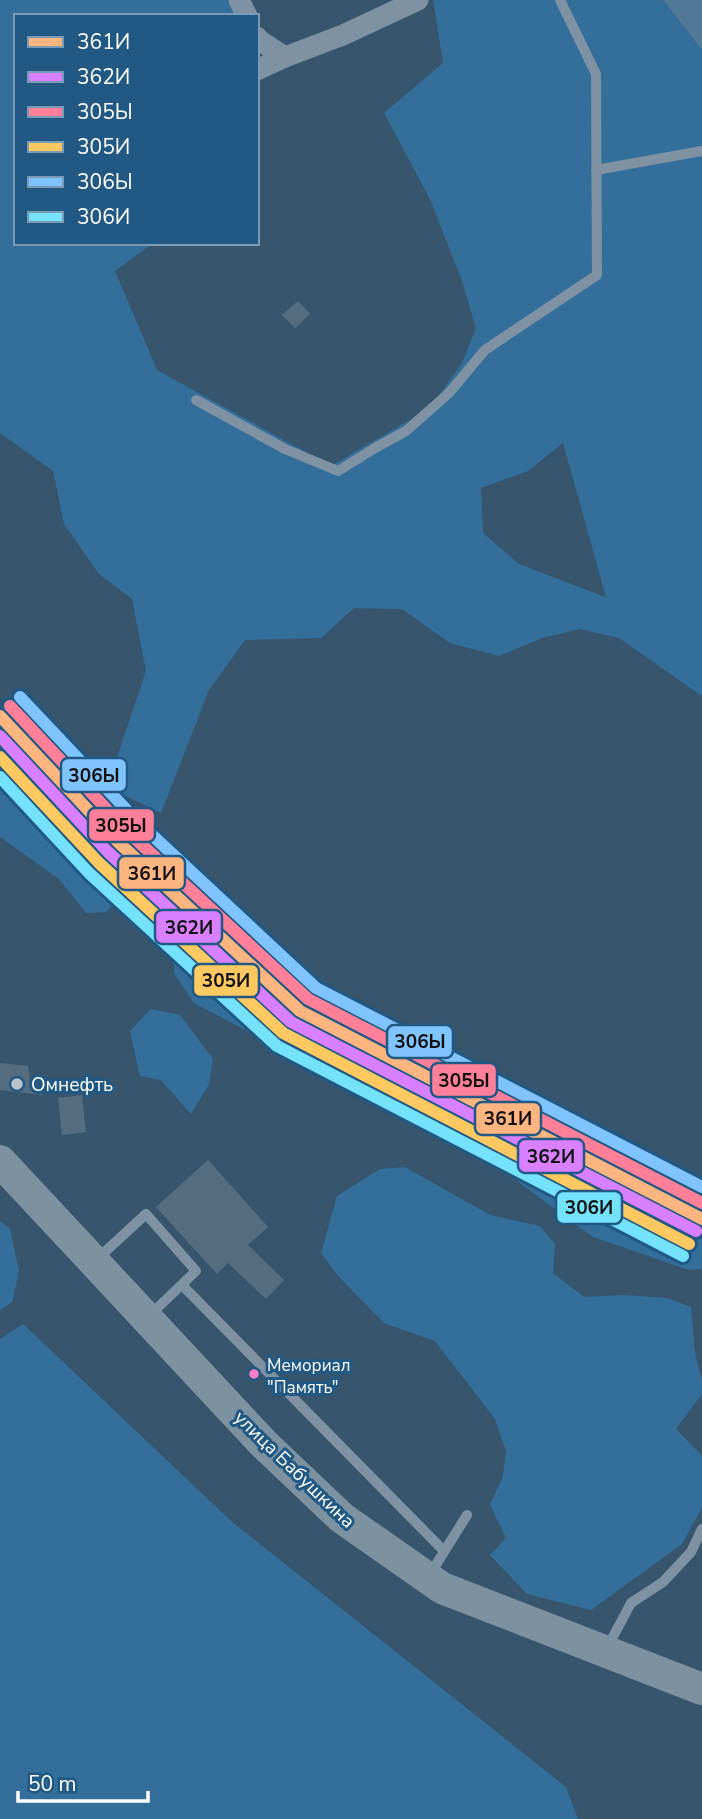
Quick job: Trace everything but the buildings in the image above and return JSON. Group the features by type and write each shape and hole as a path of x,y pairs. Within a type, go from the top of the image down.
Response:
{"main road":[{"name":"улица Бабушкина","path":"0,1161 263,1443 318,1497 367,1537 442,1588 702,1689"}],"street":[{"path":"259,69 418,0"},
{"path":"259,40 285,57"}],"lane":[{"path":"196,400 285,449 338,471 406,431 449,393 485,350 597,275 596,74 560,0"},
{"path":"596,170 702,150"},
{"path":"94,1262 146,1213 197,1271 147,1317"},
{"path":"182,1285 444,1551"},
{"path":"427,1578 467,1515"},
{"path":"606,1651 631,1603 663,1583 691,1552 702,1529"}],"shaded area":[{"path":"0,0 233,0 237,14 14,14 14,245 150,245 115,271 157,370 331,466 430,408 462,363 476,328 461,278 429,197 384,113 443,63 433,0 663,0 702,50 702,696 619,638 580,629 542,638 499,656 450,643 402,609 354,608 321,638 245,640 209,690 161,813 107,787 146,671 132,599 99,574 64,524 53,471 0,433","holes":["563,443 606,597 519,564 483,533 481,488 528,471"]},
{"path":"663,0 702,0 702,50"},
{"path":"0,774 107,869 121,891 107,912 86,913 59,879 0,837"},
{"path":"174,952 197,953 290,1029 702,1230 702,1269 689,1270 593,1237 475,1150 194,1003 174,973"},
{"path":"151,1009 180,1015 213,1059 209,1084 191,1114 161,1080 140,1076 130,1031"},
{"path":"405,1167 490,1215 540,1226 555,1244 553,1273 584,1297 625,1295 667,1298 691,1307 702,1394 676,1429 702,1456 702,1508 682,1544 591,1610 527,1594 490,1555 506,1538 490,1505 503,1476 506,1451 495,1419 435,1341 384,1323 339,1277 321,1253 337,1196 380,1169"},
{"path":"0,1221 10,1229 19,1271 12,1302 0,1310"},
{"path":"23,1324 231,1521 566,1787 578,1819 0,1819 0,1339"}],"transit line":[{"name":"306Ы","path":"20,697 138,822 316,988 702,1187"},
{"name":"305Ы","path":"10,706 128,832 308,999 702,1203"},
{"name":"361И","path":"0,716 118,842 300,1011 702,1219"},
{"name":"362И","path":"0,736 108,852 291,1022 696,1231"},
{"name":"305И","path":"0,757 99,863 283,1033 689,1244"},
{"name":"306И","path":"0,777 89,873 277,1046 683,1256"}],"place":[{"name":"Омнефть","path":"17,1084"},
{"name":"Мемориал \"Память\"","path":"254,1374"}]}
